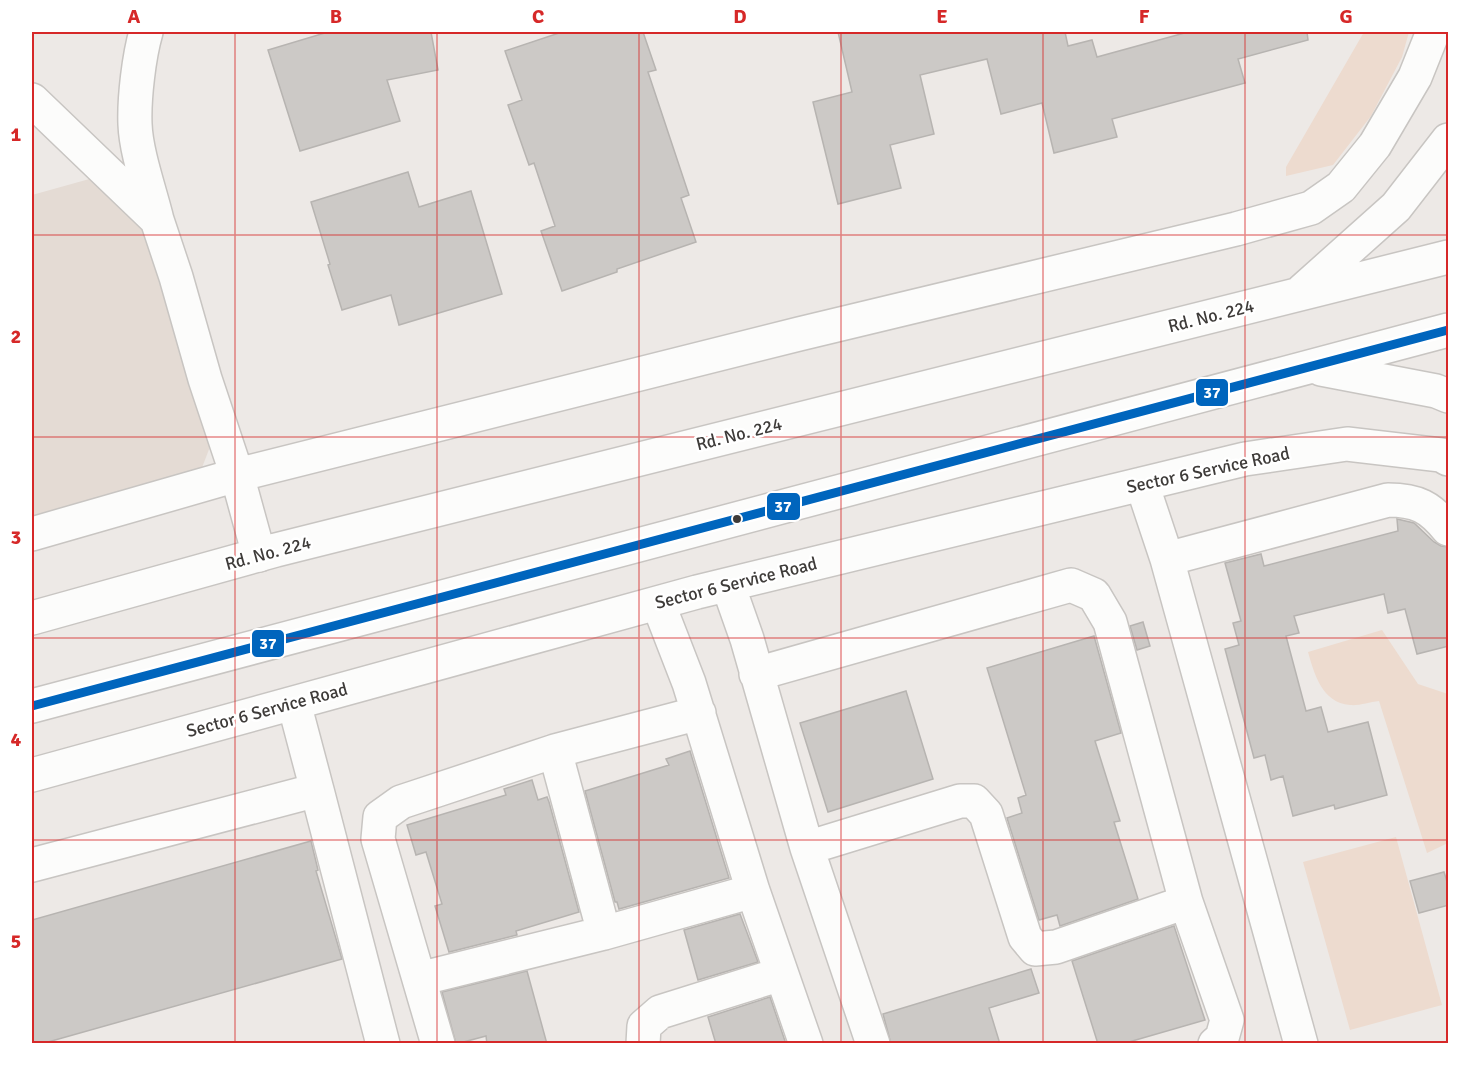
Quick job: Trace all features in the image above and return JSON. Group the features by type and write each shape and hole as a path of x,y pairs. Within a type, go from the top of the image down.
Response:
{"street":[{"path":"147,32 140,52 135,124 143,166 157,220 177,277 205,379 237,475 259,555"},
{"path":"32,534 237,475 788,337 1236,229 1311,208 1341,187 1375,145 1416,77 1433,32"},
{"path":"32,100 157,220"},
{"path":"1299,294 1396,207 1449,140"},
{"name":"Rd. No. 224","path":"32,618 259,555 1449,257"},
{"path":"32,706 1449,330"},
{"path":"1312,367 1437,390 1449,396"},
{"name":"Sector 6 Service Road","path":"32,775 658,603 1245,459 1347,444 1441,455 1449,459"},
{"path":"1142,484 1167,559 1302,1044"},
{"path":"1167,559 1388,500 1407,500 1426,507 1449,529"},
{"path":"728,585 807,848 873,1044"},
{"path":"756,674 1071,585 1094,595 1110,622 1186,902 1227,1020 1222,1038 1215,1044"},
{"path":"658,603 679,653 753,891 806,1044"},
{"path":"294,703 383,1044"},
{"path":"438,1044 378,839 380,817 401,802 555,751 699,713"},
{"path":"555,751 604,933"},
{"path":"32,865 317,790"},
{"path":"807,848 960,801 974,801 986,814 1025,936 1035,949 1056,947 1186,902"},
{"path":"419,979 604,933 753,891"},
{"path":"643,1044 645,1026 660,1012 781,974"}],"shaded area":[{"path":"1364,32 1409,32 1402,57 1371,116 1333,165 1286,176 1286,167"},
{"path":"93,178 148,225 213,439 198,478 32,524 32,195"},
{"path":"1382,630 1418,684 1448,694 1448,843 1427,853 1379,701 1350,705 1332,699 1321,686 1308,652"},
{"path":"1396,837 1442,1005 1350,1030 1303,862"}],"building":[{"path":"328,32 431,32 438,70 387,80 400,121 300,151 268,50"},
{"path":"562,32 643,32 656,70 648,72 689,195 681,198 696,242 562,291 541,231 555,226 534,163 529,165 508,105 522,100 505,51"},
{"path":"838,32 1065,32 1068,46 1092,40 1097,57 1188,32 1307,32 1308,40 1238,59 1245,83 1112,119 1117,137 1054,153 1042,103 1001,114 987,59 920,75 934,134 890,145 901,188 838,204 813,102 852,92"},
{"path":"408,172 419,207 471,191 502,294 399,325 391,295 342,310 311,202"},
{"path":"1397,519 1414,523 1434,542 1449,547 1449,646 1417,654 1405,609 1388,613 1384,594 1294,616 1299,633 1286,636 1306,711 1321,707 1328,732 1368,722 1387,795 1335,809 1334,805 1293,816 1283,776 1271,780 1265,755 1254,758 1225,649 1239,645 1233,623 1241,621 1225,563 1261,554 1264,566 1398,531"},
{"path":"1143,622 1150,646 1137,650 1130,626"},
{"path":"1094,636 1121,733 1095,741 1120,821 1114,822 1138,899 1060,926 1057,915 1039,920 1007,818 1022,813 1018,798 1026,795 987,668"},
{"path":"906,691 933,779 828,812 800,723"},
{"path":"690,751 729,878 619,909 615,902 585,791 669,765 666,759"},
{"path":"532,780 538,800 547,797 549,802 579,912 516,931 517,935 449,952 435,906 442,904 426,852 416,855 407,825 506,795 504,789"},
{"path":"311,841 318,870 316,871 342,959 41,1044 32,1044 32,920"},
{"path":"1444,872 1449,888 1449,905 1419,913 1410,881"},
{"path":"740,914 758,962 698,980 684,930"},
{"path":"1174,926 1205,1020 1122,1044 1098,1044 1072,961"},
{"path":"1031,969 1039,993 989,1008 1000,1044 891,1044 883,1014"},
{"path":"527,971 547,1044 487,1044 486,1036 456,1044 442,992"},
{"path":"770,997 786,1044 716,1044 708,1017"}],"transit line":[{"name":"37","path":"32,706 1448,330"}]}
